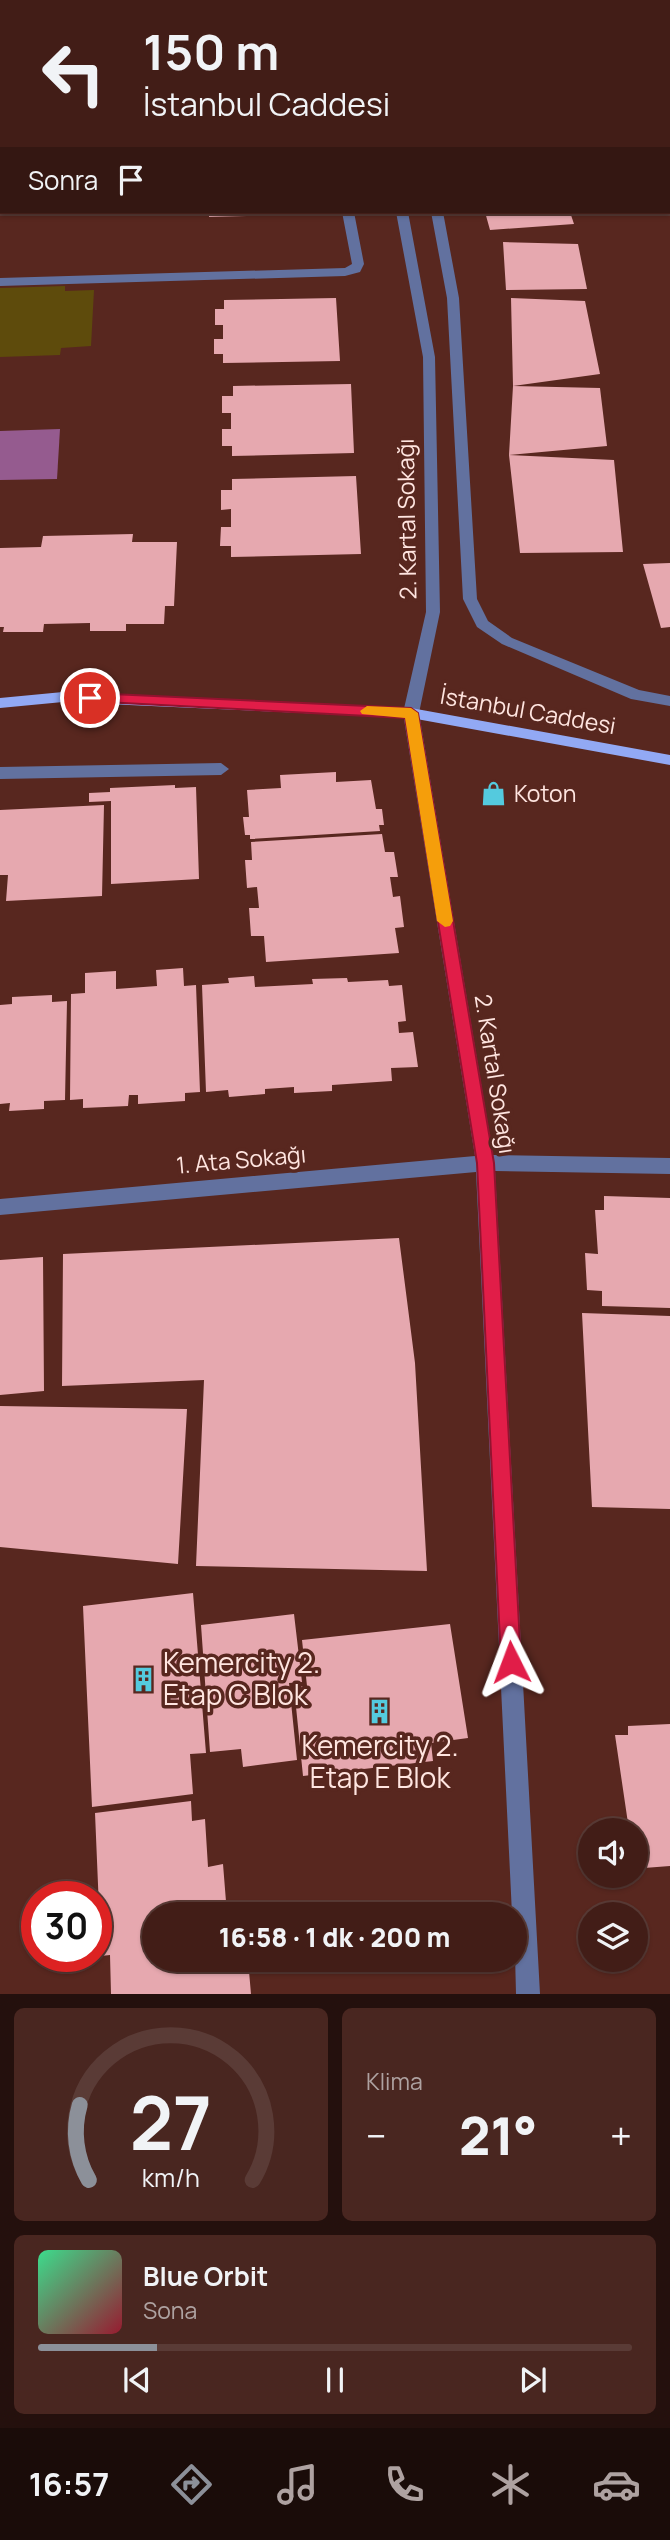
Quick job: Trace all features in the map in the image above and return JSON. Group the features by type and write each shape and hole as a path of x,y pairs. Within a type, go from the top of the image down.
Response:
{"main road":[{"name":"İstanbul Caddesi","path":"0,704 63,697 411,713 670,760"}],"street":[{"path":"0,282 345,272 356,269 358,264 348,214"},
{"name":"2. Kartal Sokağı","path":"402,214 429,357 430,384 433,612 411,713 485,1163 528,1994"},
{"path":"437,214 453,298 470,599 482,624 508,641 635,695 670,701"},
{"path":"0,774 221,769"},
{"name":"1. Ata Sokağı","path":"0,1207 485,1163 670,1166"}],"shaded area":[{"path":"65,286 65,291 94,290 91,346 61,348 60,355 0,357 0,288"},
{"path":"60,429 57,479 0,480 0,431"}],"building":[{"path":"209,214 286,215 209,217"},
{"path":"486,214 571,214 574,224 490,230"},
{"path":"503,242 578,244 587,289 506,290"},
{"path":"336,298 340,361 223,363 223,354 214,354 214,339 223,339 223,325 215,325 215,309 224,309 224,300"},
{"path":"511,298 585,301 600,374 513,386"},
{"path":"351,384 354,453 232,456 232,446 222,446 222,429 231,429 231,413 222,413 222,396 233,396 233,386"},
{"path":"513,386 600,388 607,446 509,455"},
{"path":"509,455 614,460 623,552 520,553"},
{"path":"356,476 361,554 231,557 231,546 220,546 221,527 231,527 231,509 221,510 221,490 232,490 232,479"},
{"path":"133,534 132,542 177,542 174,606 165,606 164,624 126,624 126,631 90,631 90,623 44,624 43,632 3,632 4,627 0,627 0,548 41,547 43,536"},
{"path":"670,563 670,627 661,628 643,564"},
{"path":"336,772 336,782 371,780 376,809 382,809 384,825 379,825 380,831 250,839 250,835 245,835 243,817 249,817 247,790 281,788 280,775"},
{"path":"175,785 175,788 196,787 199,879 111,884 111,801 89,802 89,793 110,792 110,788"},
{"path":"104,805 102,896 6,901 8,875 0,875 0,810"},
{"path":"382,834 385,852 394,852 398,877 390,877 393,897 400,896 404,927 395,928 399,953 266,962 264,936 251,936 249,908 259,908 257,887 247,888 245,860 252,860 251,842"},
{"path":"183,968 184,986 196,985 200,1092 185,1093 185,1101 138,1104 138,1095 129,1095 128,1106 83,1108 83,1099 70,1100 71,994 85,993 85,973 116,971 116,989 157,986 156,970"},
{"path":"254,976 255,987 313,984 312,979 347,978 348,982 388,980 389,986 402,985 406,1021 398,1022 399,1033 413,1032 418,1067 391,1068 392,1081 332,1085 332,1091 294,1093 294,1087 265,1089 265,1094 229,1097 228,1090 206,1092 202,985 229,983 228,978"},
{"path":"52,995 52,1002 67,1001 65,1100 44,1101 44,1109 9,1111 10,1103 0,1104 0,1005 12,1004 12,997"},
{"path":"604,1196 670,1198 670,1308 602,1306 602,1291 587,1290 585,1253 598,1254 595,1210 604,1210"},
{"path":"399,1238 415,1363 427,1571 196,1566 204,1380 62,1386 63,1254"},
{"path":"43,1257 44,1391 0,1395 0,1260"},
{"path":"582,1313 670,1316 670,1509 592,1507"},
{"path":"0,1406 187,1409 178,1564 0,1547"},
{"name":"Kemercity 2. Etap C Blok","path":"193,1593 206,1753 190,1754 193,1794 92,1807 83,1606"},
{"path":"294,1614 302,1682 289,1683 297,1760 243,1767 241,1749 210,1752 201,1625"},
{"name":"Kemercity 2. Etap E Blok","path":"450,1624 468,1738 431,1743 433,1761 303,1776 294,1687 307,1686 302,1640"},
{"path":"670,1724 670,1866 648,1868 648,1818 627,1818 615,1735 628,1735 628,1726"},
{"path":"191,1801 192,1821 205,1819 208,1867 223,1864 226,1902 142,1902 142,1972 249,1972 251,1994 111,1994 112,1881 98,1881 95,1813"}],"slow traffic":[{"path":"367,711 411,713 445,921"}],"place":[{"name":"Koton","path":"494,794"},
{"name":"Kemercity 2. Etap C Blok","path":"143,1679"},
{"name":"Kemercity 2. Etap E Blok","path":"380,1712"}],"route":[{"path":"90,698 411,713 485,1163 511,1662"}]}
